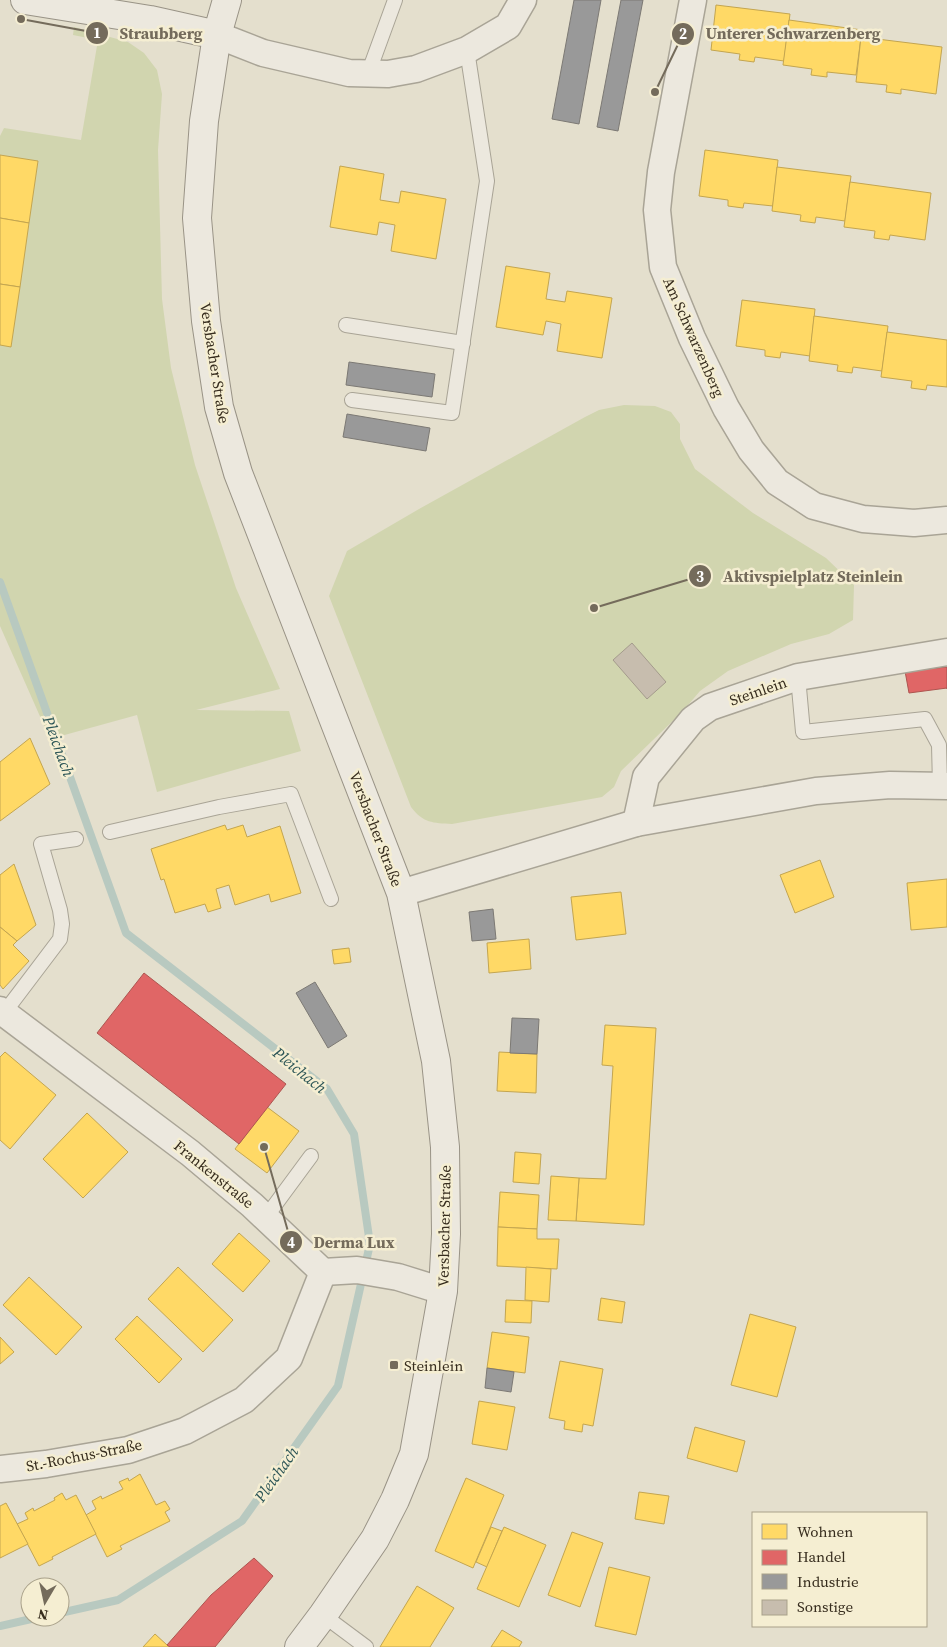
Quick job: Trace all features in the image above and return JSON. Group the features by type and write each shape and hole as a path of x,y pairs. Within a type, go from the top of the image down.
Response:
{"main road":[{"path":"25,0 150,20 217,35"},
{"name":"Versbacher Straße","path":"227,0 217,35 204,121 197,218 206,321 219,406 238,473 401,892 436,1061 445,1147 446,1234 443,1291 414,1454 395,1500 375,1539 323,1616 299,1647"}],"street":[{"path":"217,35 263,53 349,73 388,74 416,69 467,50 508,26 523,0"},
{"name":"Am Schwarzenberg","path":"693,0 662,163 657,210 663,267 692,338 726,408 751,450 777,482 814,506 862,519 914,523 947,520"},
{"name":"Steinlein","path":"636,823 646,777 693,719 710,707 798,677 947,652"},
{"path":"401,892 636,823 816,791 890,786 943,786"},
{"name":"Frankenstraße","path":"2,1012 190,1153 266,1217 324,1272"},
{"path":"324,1272 357,1270 398,1277 443,1291"},
{"name":"St.-Rochus-Straße","path":"0,1470 128,1450 185,1431 244,1400 289,1358 324,1272"}],"lane":[{"path":"368,74 395,0"},
{"path":"352,400 452,413 487,181 467,50"},
{"path":"346,325 462,343"},
{"path":"798,677 803,732 925,719 939,746 943,786"},
{"path":"110,832 219,807 291,794 331,899"},
{"path":"2,1012 60,939 62,924 60,910 41,844 76,839"},
{"path":"266,1217 311,1156"},
{"path":"323,1616 366,1647"}],"green space":[{"path":"74,27 128,42 144,53 157,70 162,94 158,150 162,299 171,368 195,465 236,588 280,689 196,710 289,711 301,751 157,792 137,715 50,739 0,626 0,345 11,346 38,161 0,155 0,136 4,128 81,140 98,40 73,35"},
{"path":"624,405 655,406 671,412 680,424 680,439 695,469 753,513 826,558 854,585 853,620 829,634 791,644 728,671 700,691 683,711 621,771 614,787 602,797 452,824 424,819 411,807 329,596 347,551 585,417 599,410"}],"building: Wohnen":[{"path":"716,5 790,14 784,61 755,57 754,62 739,60 740,54 711,50"},
{"path":"789,20 862,30 856,75 827,72 827,77 811,75 812,69 783,65"},
{"path":"861,37 942,47 936,94 901,89 901,94 886,92 887,85 856,82"},
{"path":"705,150 778,160 773,206 744,203 743,208 728,206 728,200 699,196"},
{"path":"0,155 38,161 29,223 0,218"},
{"path":"340,166 384,174 380,200 399,203 401,191 446,199 436,259 391,251 395,225 379,222 377,235 330,227"},
{"path":"777,167 851,176 845,221 816,217 815,223 800,221 801,215 772,211"},
{"path":"850,182 931,193 925,240 890,235 889,240 874,238 875,231 844,227"},
{"path":"0,218 29,223 20,287 0,284"},
{"path":"506,266 550,273 546,299 565,302 567,291 612,298 602,358 557,351 561,324 546,321 543,335 496,327"},
{"path":"0,284 20,287 11,347 0,345"},
{"path":"742,300 815,309 810,356 781,352 780,358 765,356 765,350 736,346"},
{"path":"814,316 888,326 882,371 853,367 852,373 837,371 838,365 809,361"},
{"path":"887,332 947,340 947,387 927,385 926,390 911,388 912,381 881,377"},
{"path":"30,738 50,784 0,821 0,762"},
{"path":"225,825 227,830 243,825 247,837 280,826 301,893 271,902 269,894 235,905 229,885 216,889 221,908 208,912 205,904 175,913 164,879 161,880 151,849"},
{"path":"820,860 834,897 795,913 780,875"},
{"path":"14,864 36,925 17,941 0,927 0,875"},
{"path":"947,879 947,927 911,930 907,883"},
{"path":"621,892 626,934 576,940 571,897"},
{"path":"0,927 17,941 13,945 29,961 3,989 0,985"},
{"path":"529,939 531,969 489,973 487,943"},
{"path":"349,948 351,962 334,964 332,950"},
{"path":"605,1025 656,1028 644,1225 576,1221 579,1178 606,1179 613,1066 602,1065"},
{"path":"5,1052 56,1095 10,1149 0,1140 0,1057"},
{"path":"499,1052 537,1054 536,1093 497,1091"},
{"path":"267,1107 299,1131 267,1173 235,1149"},
{"path":"87,1113 128,1152 83,1198 43,1159"},
{"path":"515,1152 541,1154 539,1184 513,1182"},
{"path":"551,1176 579,1178 576,1221 548,1220"},
{"path":"500,1192 539,1195 537,1229 498,1227"},
{"path":"498,1227 537,1229 537,1239 559,1239 557,1269 497,1266"},
{"path":"239,1233 270,1261 243,1292 212,1264"},
{"path":"178,1267 233,1320 203,1352 148,1299"},
{"path":"526,1267 551,1269 549,1302 525,1300"},
{"path":"29,1277 82,1327 56,1355 3,1305"},
{"path":"601,1298 625,1302 622,1323 598,1320"},
{"path":"506,1300 532,1301 531,1323 505,1322"},
{"path":"750,1314 796,1327 777,1397 731,1385"},
{"path":"137,1316 182,1359 159,1383 115,1339"},
{"path":"492,1332 529,1337 525,1373 487,1368"},
{"path":"0,1337 14,1352 0,1364"},
{"path":"560,1361 603,1369 593,1426 583,1424 582,1432 564,1429 565,1421 549,1418"},
{"path":"479,1401 515,1407 507,1450 472,1444"},
{"path":"695,1427 745,1441 737,1472 687,1458"},
{"path":"140,1474 156,1505 165,1501 170,1509 165,1512 170,1521 120,1546 122,1549 107,1557 86,1515 96,1509 92,1501 101,1496 102,1499 123,1489 119,1482 128,1478 129,1481"},
{"path":"466,1478 504,1495 473,1568 435,1551"},
{"path":"639,1492 669,1496 664,1524 635,1519"},
{"path":"62,1493 66,1500 76,1495 96,1534 39,1566 17,1524 28,1519 25,1513 33,1508 34,1511 55,1500 54,1498"},
{"path":"6,1503 28,1544 0,1558 0,1506"},
{"path":"491,1527 502,1531 487,1567 476,1562"},
{"path":"504,1527 546,1545 519,1607 477,1589"},
{"path":"572,1532 603,1543 580,1607 548,1595"},
{"path":"609,1567 650,1577 636,1635 595,1626"},
{"path":"417,1586 454,1608 430,1647 380,1647"},
{"path":"502,1630 522,1642 519,1647 491,1647"},
{"path":"155,1634 167,1645 170,1647 143,1647"}],"building: Handel":[{"path":"947,667 947,688 909,693 905,671"},
{"path":"144,973 286,1084 239,1144 97,1033"},
{"path":"254,1558 273,1576 215,1647 170,1647 167,1645 211,1595"}],"building: Industrie":[{"path":"574,0 601,0 579,124 552,119"},
{"path":"621,0 643,0 618,131 597,127"},
{"path":"349,362 435,374 432,397 346,385"},
{"path":"347,414 430,428 426,451 343,437"},
{"path":"493,909 496,939 472,941 469,912"},
{"path":"315,982 347,1036 328,1048 296,993"},
{"path":"512,1018 539,1019 537,1054 510,1053"},
{"path":"487,1368 514,1372 511,1392 485,1388"}],"building: Sonstige":[{"path":"632,643 666,682 647,699 613,660"}],"waterway":[{"name":"Pleichach","path":"0,582 126,933 327,1089 354,1134 370,1244 338,1386 242,1521 118,1600 70,1611"},
{"name":"Pleichach","path":"0,1626 20,1622"}],"place":[{"name":"Straubberg","path":"21,19"},
{"name":"Unterer Schwarzenberg","path":"655,92"},
{"name":"Aktivspielplatz Steinlein","path":"594,608"},
{"name":"Derma Lux","path":"264,1147"},
{"name":"Steinlein","path":"394,1365"}]}
